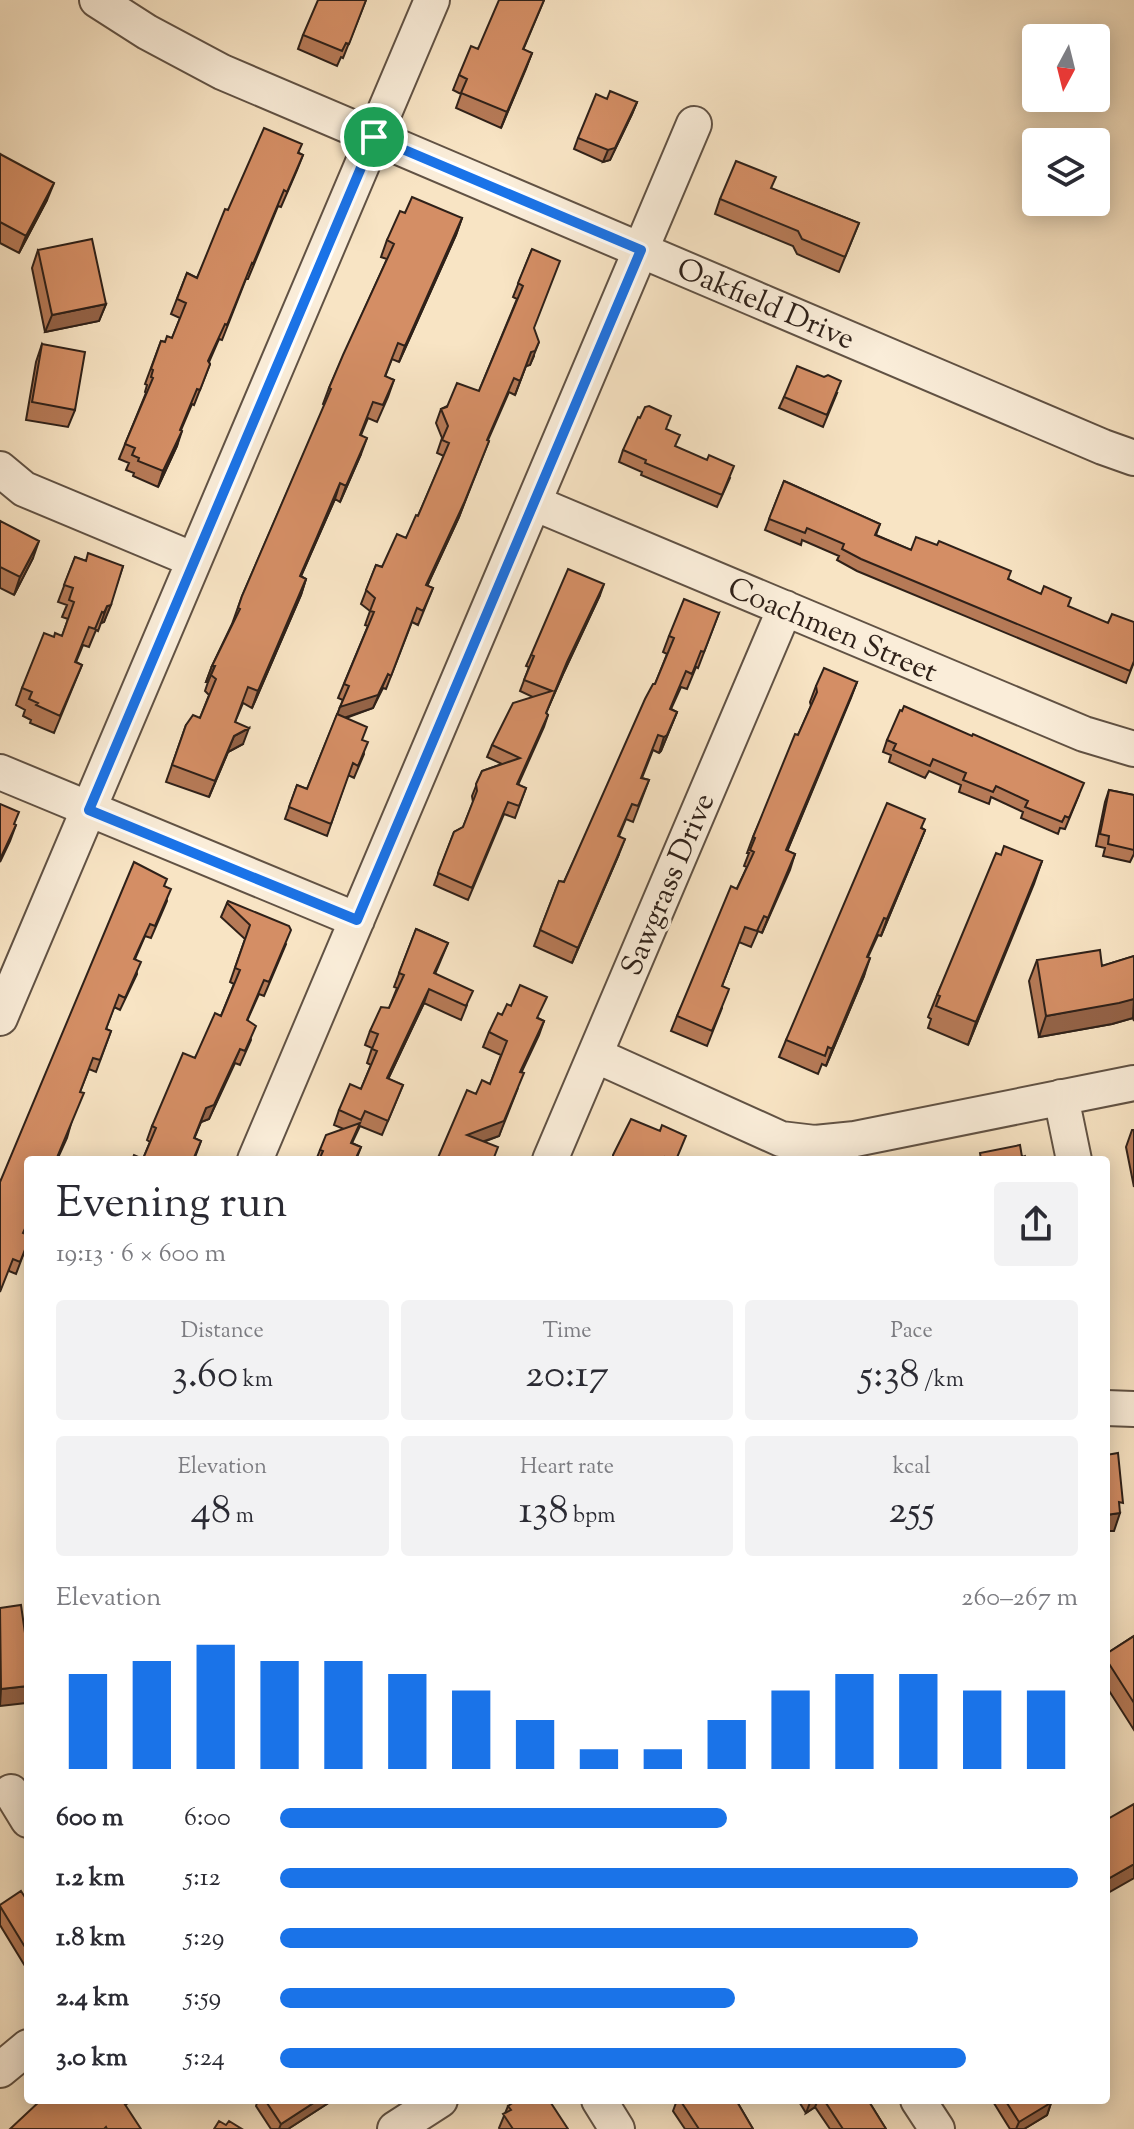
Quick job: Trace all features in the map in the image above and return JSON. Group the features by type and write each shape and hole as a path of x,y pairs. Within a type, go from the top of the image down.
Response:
{"street":[{"name":"Oakfield Drive","path":"97,0 147,32 222,72 1134,458"},
{"path":"0,1018 432,0"},
{"path":"257,1156 694,124"},
{"path":"0,469 24,489 194,560"},
{"name":"Coachmen Street","path":"534,503 1084,734 1134,749"},
{"name":"Sawgrass Drive","path":"552,1156 785,608"},
{"path":"0,772 357,920"},
{"path":"595,1055 762,1132 798,1142 855,1139 1134,1083"},
{"path":"1061,1097 1073,1156"},
{"path":"1110,1408 1134,1409"},
{"path":"0,2070 24,2050"},
{"path":"395,2129 434,2104"},
{"path":"601,2104 617,2129"},
{"path":"921,2104 937,2129"}],"building":[{"path":"318,0 366,0 349,44 346,43 342,51 303,35"},
{"path":"499,0 544,0 523,49 532,53 507,112 461,93 467,79 459,75 471,46 478,49"},
{"path":"610,91 637,102 615,148 608,150 578,138 596,94 607,99"},
{"path":"264,128 302,144 298,153 303,155 287,192 284,190 227,325 208,361 210,364 200,390 197,389 163,471 138,461 139,458 132,455 135,448 125,444 153,378 151,369 161,341 165,342 167,336 172,338 186,303 177,299 187,273 197,278 225,209 228,210"},
{"path":"0,154 54,183 26,236 0,222"},
{"path":"736,161 776,177 771,188 859,223 845,257 802,239 798,231 720,199"},
{"path":"412,197 462,218 405,346 398,343 385,376 394,380 383,405 373,402 360,435 367,438 346,486 340,483 300,576 306,579 258,691 248,687 235,722 249,728 234,736 215,781 172,765 186,725 193,715 200,718 216,679 211,675 215,666 212,666 240,609 242,596 329,388 394,244 387,240 400,211 405,213"},
{"path":"92,239 106,304 52,315 38,250"},
{"path":"532,249 560,261 534,328 539,342 535,351 531,352 520,381 514,378 464,503 426,585 433,588 423,611 417,608 391,676 388,674 378,695 340,707 349,686 344,684 374,612 370,611 375,598 366,590 376,565 382,567 397,534 406,538 449,443 442,440 448,426 441,409 447,407 457,383 479,391 523,286 518,283"},
{"path":"42,344 85,352 75,410 32,402"},
{"path":"797,366 841,381 827,415 784,397"},
{"path":"649,406 671,416 666,429 680,435 675,446 707,460 709,455 734,466 722,495 645,463 646,460 623,450 638,417"},
{"path":"784,481 880,524 875,535 911,550 916,537 937,545 939,541 1011,571 1008,579 1041,594 1044,586 1071,598 1068,606 1108,623 1112,614 1134,622 1134,661 1130,671 861,559 842,549 844,544 807,528 805,533 769,519"},
{"path":"0,521 39,541 20,577 0,567"},
{"path":"88,553 123,566 111,605 102,612 95,629 89,627 75,662 82,665 60,716 36,705 38,703 29,699 32,692 22,688 44,633 62,636 74,602 69,600 73,588 64,585 75,557 86,561"},
{"path":"568,569 604,584 567,662 546,713 548,715 517,784 526,788 519,806 508,802 472,888 438,873 454,832 463,827 482,771 520,758 492,745 513,703 552,691 524,680 534,656 531,655"},
{"path":"684,599 719,613 692,674 686,671 670,709 677,712 667,735 658,735 641,778 649,780 638,806 632,804 618,836 625,839 578,948 540,930 559,881 564,882 645,699 655,684 674,638 669,636"},
{"path":"824,668 857,682 786,850 795,854 768,918 764,916 757,931 745,927 722,986 729,989 712,1031 677,1016 731,886 737,889 754,852 750,850 753,837 795,734 798,735 817,692 816,686"},
{"path":"904,706 1084,783 1069,818 1065,816 1062,822 1025,807 1028,801 996,786 993,792 963,780 966,773 933,759 930,766 893,750 896,744 887,740"},
{"path":"337,714 367,727 362,740 368,742 358,766 353,763 331,824 289,807 297,785 307,789"},
{"path":"1109,790 1134,795 1134,850 1108,844 1109,836 1100,834"},
{"path":"887,803 925,819 921,828 925,830 887,919 884,918 867,957 870,958 832,1049 828,1047 825,1056 786,1040"},
{"path":"0,804 19,812 0,859"},
{"path":"1004,846 1042,861 976,1022 936,1006 940,996 937,995 996,853 1001,855"},
{"path":"134,862 167,879 164,886 171,889 155,926 150,924 134,959 141,962 125,998 119,995 106,1029 111,1031 100,1060 93,1058 80,1092 84,1093 58,1156 24,1156 24,1252 20,1262 13,1259 0,1292 0,1182"},
{"path":"227,903 289,926 291,930 269,982 264,980 247,1020 256,1026 245,1051 240,1049 214,1105 206,1108 194,1138 201,1141 195,1156 144,1156 156,1128 152,1126 183,1053 195,1058 215,1013 221,1016 240,970 235,968 250,925"},
{"path":"416,929 448,943 434,973 473,991 466,1006 429,989 387,1078 403,1085 388,1121 365,1111 361,1120 339,1110 350,1084 361,1089 377,1051 372,1049 378,1034 370,1031 381,1007 389,1008 404,975 399,973"},
{"path":"1100,950 1102,966 1134,956 1134,999 1046,1016 1037,960"},
{"path":"520,985 547,997 537,1018 544,1021 520,1072 524,1073 504,1121 467,1135 498,1147 495,1156 439,1156 467,1090 476,1094 482,1080 490,1084 507,1041 489,1032 498,1013 502,1015 507,1004 511,1006"},
{"path":"631,1119 660,1131 662,1125 686,1136 678,1156 613,1155"},
{"path":"360,1123 351,1143 361,1147 357,1156 321,1156 326,1135"},
{"path":"1020,1145 1022,1156 980,1156 980,1153"},
{"path":"1118,1453 1123,1503 1119,1502 1120,1513 1110,1514 1110,1454"},
{"path":"21,1605 24,1686 1,1689 0,1608"},
{"path":"1134,1636 1134,1703 1110,1665 1110,1651"},
{"path":"1134,1804 1134,1864 1110,1878 1110,1818"},
{"path":"21,1891 24,1896 24,1945 0,1906"},
{"path":"37,2104 125,2104 141,2129 106,2127 10,2129"},
{"path":"268,2104 312,2104 281,2124"},
{"path":"552,2104 568,2129 513,2129 503,2114 511,2110 508,2106"},
{"path":"683,2104 738,2104 753,2129 699,2129"},
{"path":"827,2104 870,2104 886,2129 843,2129"},
{"path":"1008,2104 1049,2104 1019,2122"},
{"path":"219,2121 226,2125 229,2121 242,2129 214,2129"}],"route":[{"path":"374,137 641,250 357,920 89,810 374,137"}]}
